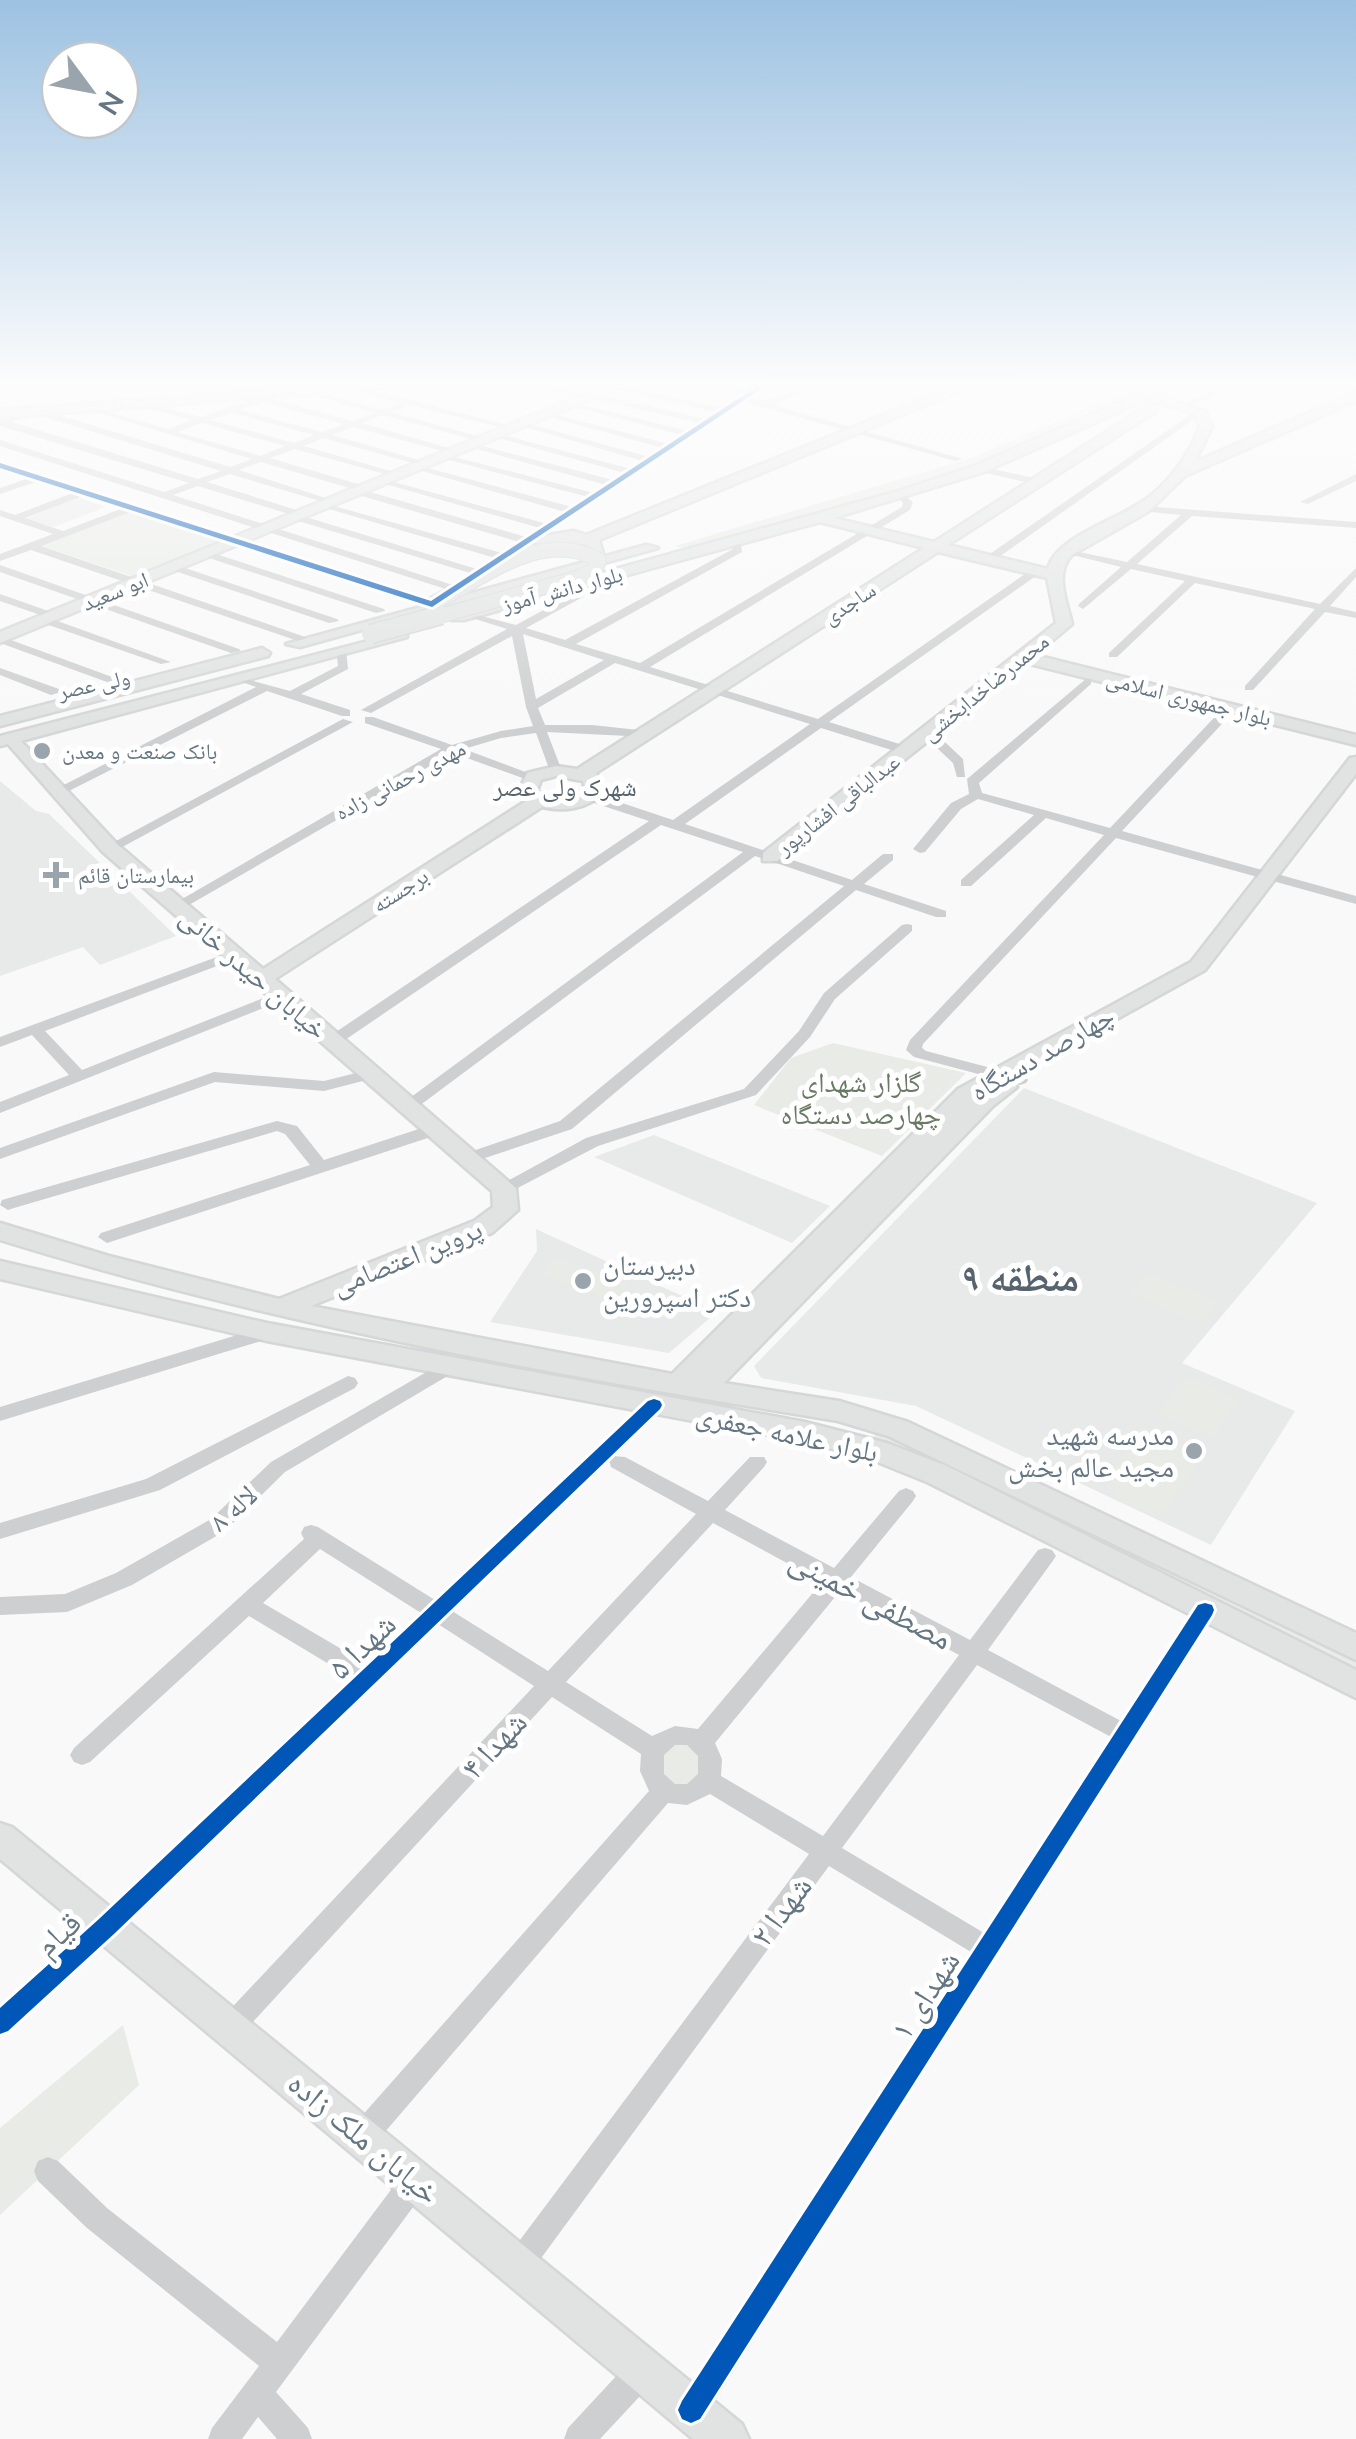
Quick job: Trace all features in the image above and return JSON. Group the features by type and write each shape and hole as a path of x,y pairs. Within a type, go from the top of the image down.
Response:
{"street":[{"path":"14,518 68,499"},
{"path":"5,746 246,680 297,653 577,578 595,570 599,560 581,550 539,550 432,604 105,499"},
{"path":"0,558 154,499"},
{"path":"181,499 455,589"},
{"path":"248,499 480,573"},
{"path":"313,499 503,558"},
{"name":"ابو سعید","path":"3,634 342,499"},
{"path":"389,499 530,540 584,538 682,499"},
{"path":"443,499 548,528"},
{"path":"533,499 574,511"},
{"path":"432,604 592,499"},
{"name":"بلوار دانش آموز","path":"5,746 297,653 432,604 667,544 822,499"},
{"name":"بلوار دانش آموز","path":"0,730 267,652 340,650 886,499"},
{"path":"640,668 910,505 904,499"},
{"name":"ساجدی","path":"583,773 1012,499"},
{"path":"988,560 1076,499"},
{"path":"826,520 1054,575 1065,552 1142,509 1152,499"},
{"path":"1305,502 1311,499"},
{"path":"34,500 50,506"},
{"path":"1142,509 1356,526"},
{"path":"0,514 62,534"},
{"path":"1084,606 1188,514"},
{"path":"574,567 598,553 584,538"},
{"path":"565,645 738,550 736,540"},
{"path":"667,544 665,550 671,553 689,554"},
{"path":"30,546 138,582 297,653"},
{"path":"1065,552 1356,615"},
{"path":"206,554 380,611"},
{"path":"0,568 235,651"},
{"path":"173,568 333,621"},
{"path":"675,826 1036,571"},
{"path":"1249,688 1319,607 1356,572"},
{"name":"محمدرضاخدابخشی","path":"906,750 1064,624 1054,575"},
{"path":"1113,655 1192,580"},
{"path":"110,848 347,717 368,715 588,590"},
{"path":"0,597 165,662"},
{"path":"470,614 906,750"},
{"path":"516,629 532,707 556,771"},
{"path":"3,634 112,680"},
{"path":"291,695 344,666 340,650"},
{"path":"0,721 188,669 267,652"},
{"name":"بلوار جمهوری اسلامی","path":"1028,653 1226,713 1356,740"},
{"name":"بلوار جمهوری اسلامی","path":"1028,653 1356,729"},
{"path":"532,707 612,660"},
{"name":"ولی عصر","path":"0,703 188,669"},
{"path":"0,671 54,692"},
{"path":"246,680 347,717"},
{"path":"920,849 970,784 1088,682"},
{"path":"56,792 266,687"},
{"path":"1010,1077 914,1050 1226,713"},
{"path":"368,715 533,778"},
{"name":"مهدی رحمانی زاده","path":"177,906 451,748 497,732 540,725 644,734"},
{"path":"928,733 960,762 970,784 1043,814 1356,900"},
{"name":"خیابان حیدر خانی","path":"5,746 110,848 504,1188"},
{"name":"عبدالباقی افشارپور","path":"762,854 906,750"},
{"name":"چهارصد دستگاه","path":"690,1387 975,1097 1208,976 1356,762"},
{"path":"556,771 583,773 597,787 590,797 572,803 540,801 525,788 533,778 556,771"},
{"name":"چهارصد دستگاه","path":"1276,879 1356,790"},
{"path":"590,797 941,914"},
{"name":"برجسته","path":"261,978 540,801"},
{"path":"966,884 1043,814"},
{"path":"333,1040 659,820"},
{"path":"409,1106 762,854"},
{"path":"470,1158 566,1124 888,858"},
{"path":"504,1188 592,1142 750,1092 806,1034 829,996 872,954 907,928"},
{"path":"0,1042 233,954"},
{"path":"0,1108 281,996"},
{"path":"36,1029 79,1076"},
{"path":"0,1154 214,1077 324,1086 372,1074"},
{"path":"4,1232 277,1126 291,1130 320,1168"},
{"path":"107,1237 436,1130"},
{"name":"پروین اعتصامی","path":"284,1306 483,1227 506,1210 504,1188"},
{"name":"بلوار علامه جعفری","path":"4,1232 62,1252 468,1347 839,1411 898,1428 1356,1646"},
{"path":"32,1279 29,1269 34,1261 62,1252"},
{"name":"بلوار علامه جعفری","path":"0,1270 267,1332 805,1432 877,1450 937,1474 1356,1685"},
{"path":"0,1414 267,1332"},
{"name":"لاله ۸","path":"0,1606 67,1604 124,1579 218,1525 278,1467 449,1366"},
{"path":"0,1531 152,1485 348,1383"},
{"name":"شهدا ۵","path":"108,1926 654,1405"},
{"name":"مصطفی خمینی","path":"618,1462 1124,1734"},
{"name":"شهدا ۴","path":"230,2028 758,1462"},
{"path":"701,1743 906,1496"},
{"path":"82,1755 315,1536 654,1750"},
{"name":"شهدا ۲","path":"518,2266 1044,1556"},
{"path":"247,1604 369,1677"},
{"name":"شهدای ۱","path":"692,2410 1204,1610"},
{"path":"670,1738 701,1743 712,1759 708,1780 686,1793 664,1790 648,1767 654,1750 670,1738"},
{"path":"708,1780 988,1949"},
{"path":"362,2138 664,1790"},
{"name":"خیابان ملک زاده","path":"0,1838 727,2439"},
{"name":"قیام","path":"0,2023 108,1926"},
{"path":"48,2171 97,2218 279,2363"},
{"path":"223,2439 415,2181"},
{"path":"580,2439 644,2370"},
{"path":"257,2393 296,2439"}],"shaded area":[{"path":"73,499 106,507 54,527 25,519"},
{"name":"بیمارستان قائم","path":"0,781 36,811 49,814 176,936 100,965 83,947 0,976"},
{"path":"1024,1088 1317,1203 1182,1363 1295,1411 1211,1545 916,1406 761,1378 754,1366"},
{"path":"654,1135 830,1206 792,1243 594,1157"},
{"name":"دبیرستان دکتر اسپرورین","path":"536,1229 717,1312 669,1353 490,1322 537,1251"}],"green space":[{"path":"834,499 878,499 689,550 675,546"},
{"path":"128,511 227,541 137,578 39,545"},
{"name":"گلزار شهدای چهارصد دستگاه","path":"833,1043 966,1073 882,1156 754,1105 791,1058"},
{"path":"556,1257 630,1284 615,1302 540,1274"},
{"path":"1147,1273 1219,1302 1203,1325 1130,1294"},
{"path":"1187,1376 1239,1399 1212,1438 1158,1413"},
{"path":"1143,1427 1204,1454 1161,1519 1113,1497 1120,1487 1105,1480"},
{"path":"876,1432 958,1467 1356,1662 1356,1672 873,1439"},
{"path":"673,1741 700,1746 707,1778 673,1790 653,1757"},
{"path":"123,2025 139,2085 0,2215 0,2128"}],"cycle path":[{"path":"105,499 432,604 591,499"},
{"path":"0,2023 654,1405"},
{"path":"691,2410 1205,1610"}],"place":[{"name":"بانک صنعت و معدن","path":"42,751"},
{"name":"بیمارستان قائم","path":"56,875"},
{"name":"دبیرستان دکتر اسپرورین","path":"583,1281"},
{"name":"مدرسه شهید مجید عالم بخش","path":"1194,1451"}],"district":[{"name":"شهرک ولی عصر","path":"565,787"},
{"name":"منطقه ۹","path":"1020,1278"}]}
